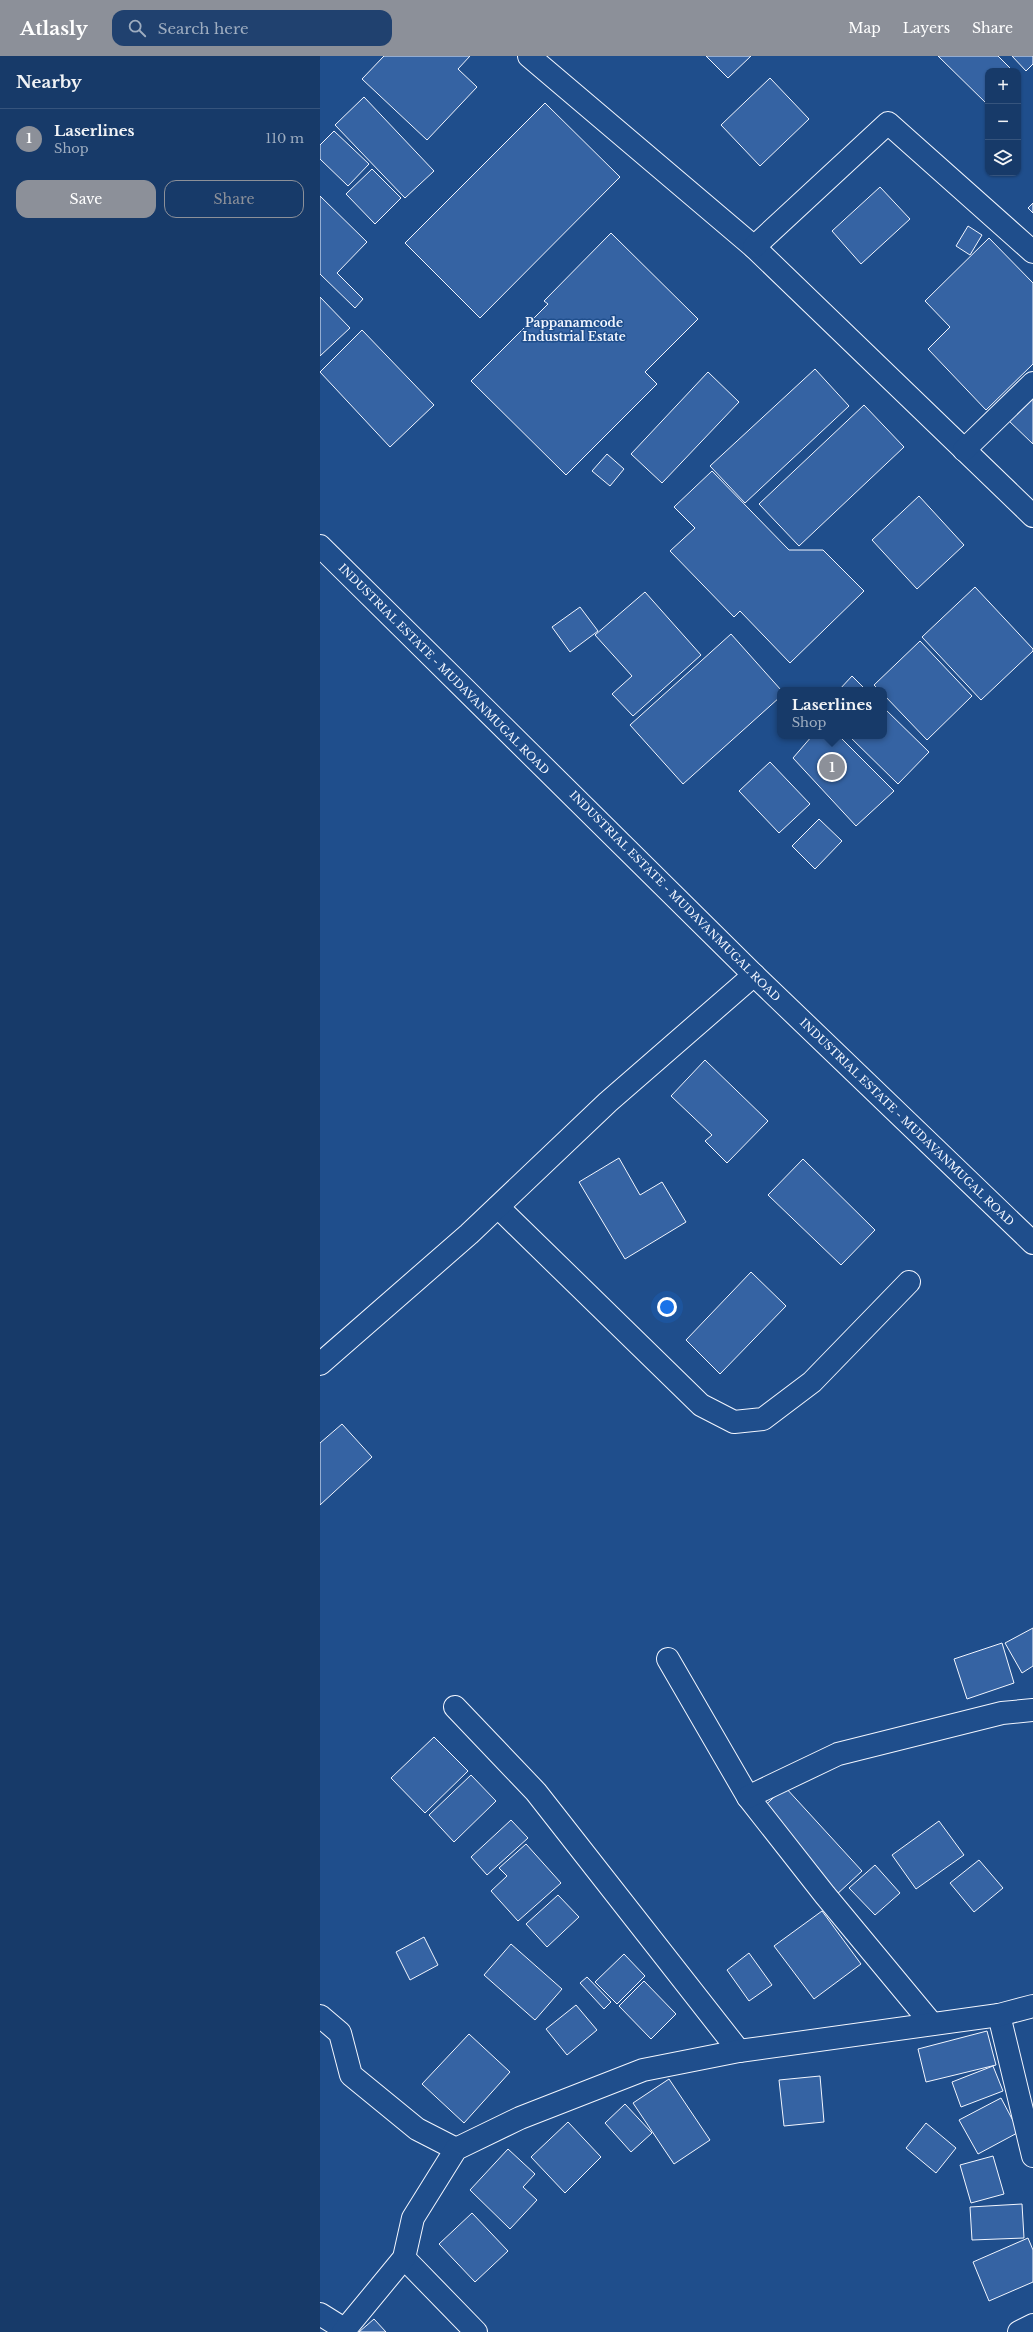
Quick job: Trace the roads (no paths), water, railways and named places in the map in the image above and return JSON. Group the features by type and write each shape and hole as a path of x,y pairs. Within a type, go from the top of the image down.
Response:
{"street":[{"path":"529,56 754,247 1033,516"},
{"path":"754,247 888,123 1033,252"},
{"path":"964,450 1033,383"},
{"name":"INDUSTRIAL ESTATE - MUDAVANMUGAL ROAD","path":"320,546 754,975 1033,1243"},
{"path":"320,1364 469,1234 608,1102 754,975"},
{"path":"498,1207 701,1406 734,1422 763,1419 790,1400 812,1382 909,1282"},
{"path":"668,1659 748,1797 825,1895 932,2024"},
{"path":"456,1707 536,1792 739,2051"},
{"path":"748,1797 838,1754 1002,1714 1033,1710"},
{"path":"320,2314 344,2330 404,2258 413,2218 456,2149 520,2118 643,2070 739,2051 999,2015 1033,2006"},
{"path":"999,2015 1033,2156"},
{"path":"320,2016 340,2033 351,2075 417,2129 456,2149"},
{"path":"404,2258 476,2332"},
{"path":"1019,2332 1033,2325"}],"place":[{"name":"Laserlines","path":"832,767"}],"district":[{"name":"Pappanamcode Industrial Estate","path":"574,330"}]}
